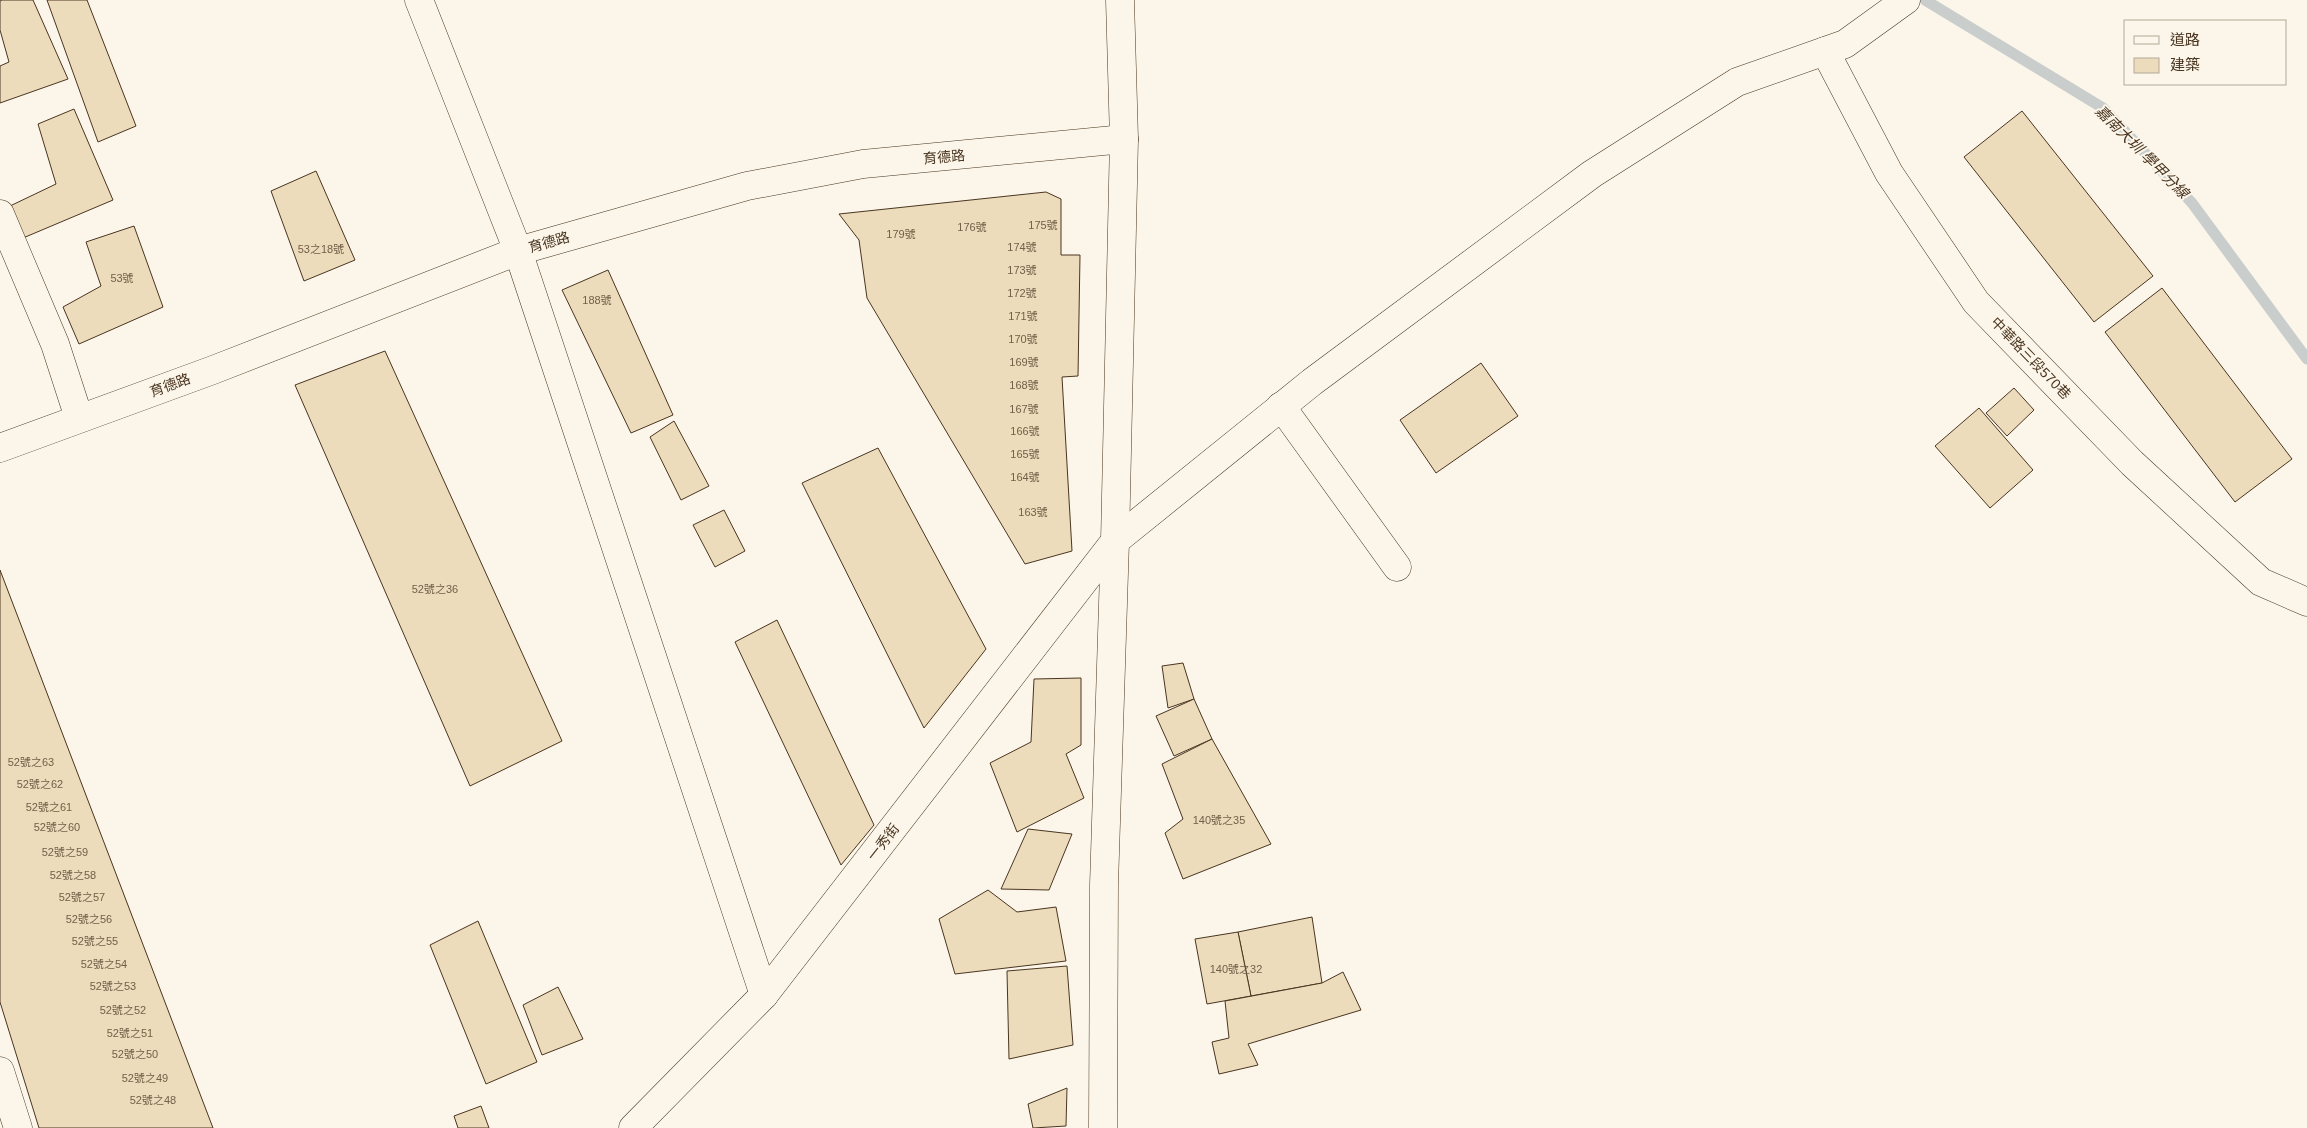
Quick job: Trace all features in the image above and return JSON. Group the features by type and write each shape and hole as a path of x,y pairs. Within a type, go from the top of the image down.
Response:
{"street":[{"path":"419,0 518,251 764,996"},
{"path":"1104,1128 1104,885 1115,541 1124,139 1120,0"},
{"name":"一秀街","path":"633,1128 764,996 1115,541 1281,406 1592,174 1738,82 1845,44 1906,0"},
{"name":"中華路三段570巷","path":"1825,51 1889,173 1976,302 2132,462 2261,582 2307,602"},
{"name":"育德路","path":"0,448 214,370 518,251 747,186 843,168 1124,139"},
{"path":"0,214 55,344 79,418"},
{"path":"1281,406 1398,567"},
{"path":"0,1070 18,1128"}],"building":[{"path":"33,0 68,79 0,103 0,66 9,62 0,30 0,1"},
{"path":"47,0 87,0 136,126 98,142"},
{"path":"74,109 113,200 23,238 10,206 56,184 38,124"},
{"path":"2022,111 2153,276 2094,322 1964,157"},
{"path":"316,171 355,260 304,281 271,191"},
{"path":"1046,192 1061,199 1061,255 1080,255 1078,376 1062,377 1072,551 1025,564 867,298 859,240 839,214"},
{"path":"134,226 163,307 79,344 63,307 101,286 86,242"},
{"path":"608,270 673,415 631,433 562,290"},
{"path":"2162,288 2292,459 2235,502 2105,332"},
{"path":"385,351 562,741 470,786 295,385"},
{"path":"1481,363 1518,416 1436,473 1400,420"},
{"path":"2014,388 2034,410 2007,436 1986,413"},
{"path":"1979,408 2033,470 1990,508 1935,446"},
{"path":"674,421 709,486 681,500 650,437"},
{"path":"878,448 986,649 924,728 802,483"},
{"path":"724,510 745,551 715,567 693,525"},
{"path":"0,570 213,1128 39,1128 0,1002"},
{"path":"777,620 874,825 841,865 735,642"},
{"path":"1183,663 1194,699 1168,708 1162,666"},
{"path":"1081,678 1081,745 1066,754 1084,798 1017,832 990,763 1031,742 1034,679"},
{"path":"1194,699 1212,739 1174,756 1156,716"},
{"path":"1212,739 1271,844 1183,879 1165,833 1183,819 1162,764"},
{"path":"1028,829 1072,834 1049,890 1001,889"},
{"path":"988,890 1017,912 1056,907 1066,961 955,974 939,919"},
{"path":"1312,917 1322,983 1251,996 1238,932"},
{"path":"478,921 537,1062 486,1084 430,945"},
{"path":"1238,932 1251,996 1207,1004 1195,939"},
{"path":"1067,966 1073,1045 1009,1059 1007,971"},
{"path":"1343,972 1361,1010 1248,1044 1258,1065 1219,1074 1212,1042 1229,1038 1225,1001 1322,983"},
{"path":"558,987 583,1039 542,1055 523,1005"},
{"path":"1067,1088 1066,1126 1033,1128 1028,1104"},
{"path":"481,1106 489,1128 458,1128 454,1116"}],"waterway":[{"name":"嘉南大圳 學甲分線","path":"1925,0 2103,108 2192,203 2307,359"}]}
